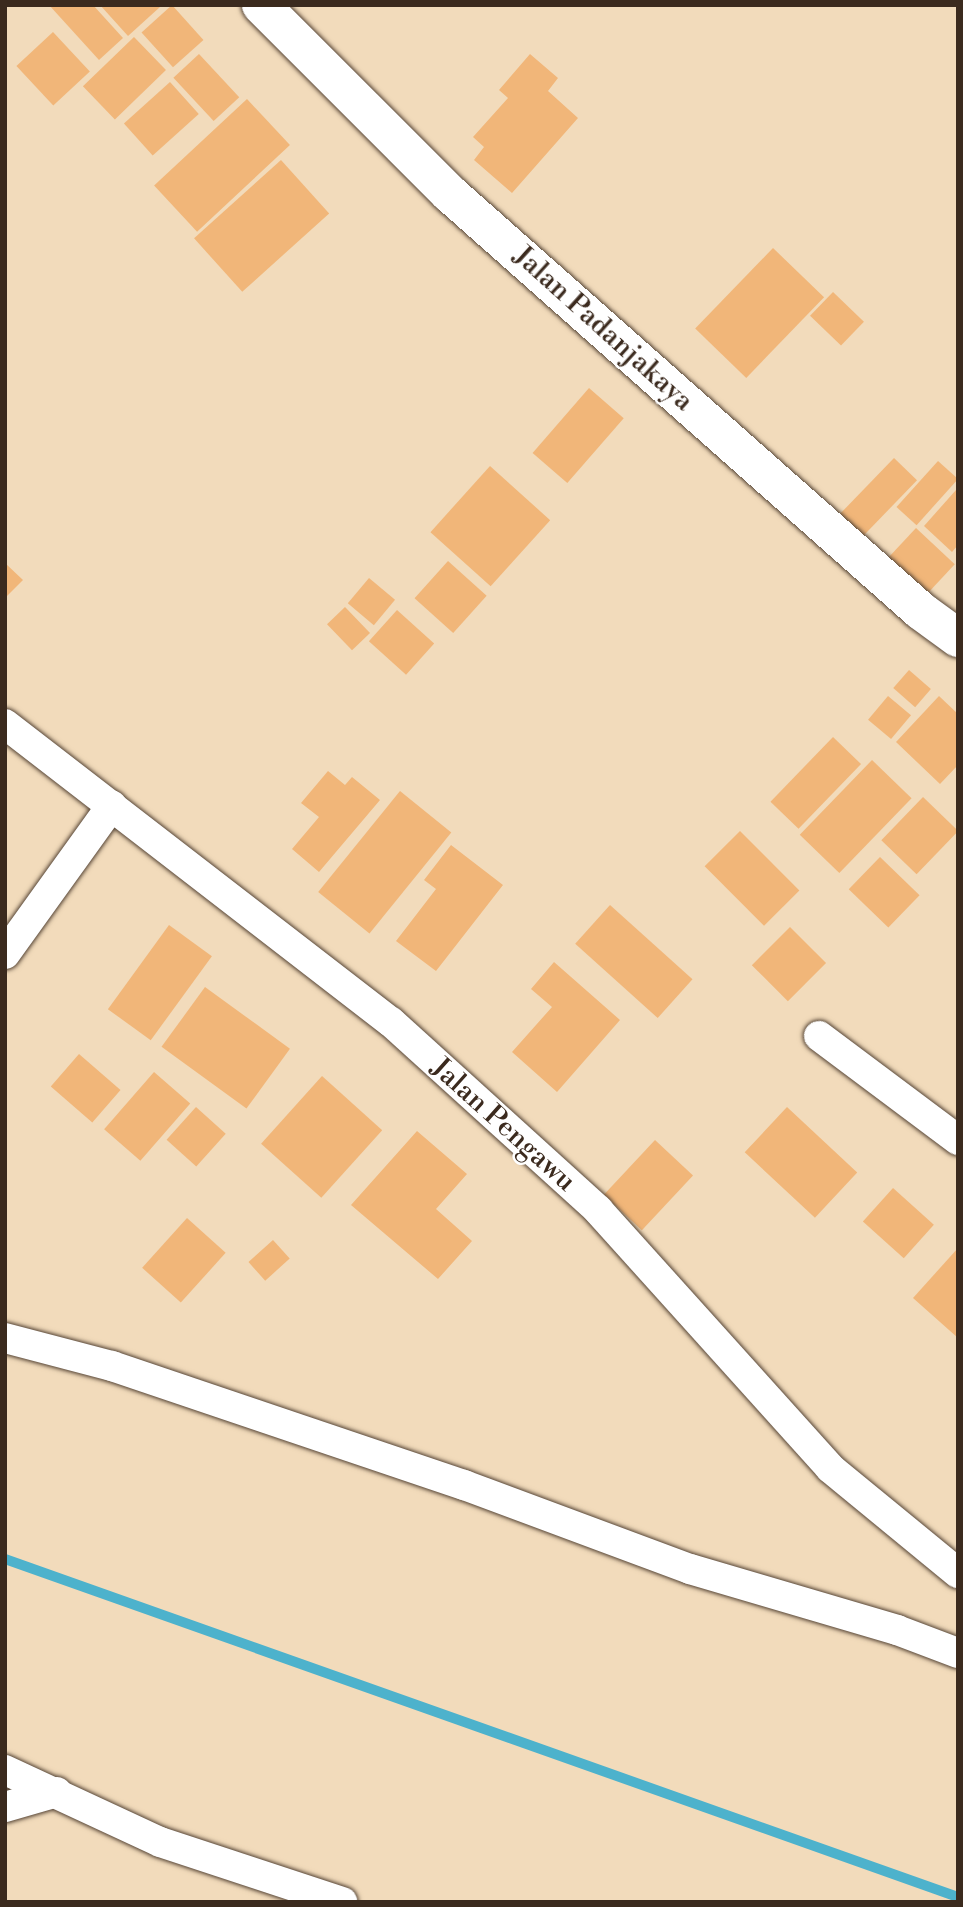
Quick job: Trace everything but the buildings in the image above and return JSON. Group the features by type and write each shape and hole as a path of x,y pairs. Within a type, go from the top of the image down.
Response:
{"street":[{"name":"Jalan Padanjakaya","path":"261,5 449,193 921,611 958,638"},
{"name":"Jalan Pengawu","path":"5,724 391,1023 598,1210 830,1468 958,1573"},
{"path":"5,954 112,805"},
{"path":"819,1036 958,1140"},
{"path":"5,1338 112,1366 464,1485 690,1569 897,1630 953,1643"},
{"path":"5,1770 160,1842 328,1899"},
{"path":"5,1807 57,1792"}],"waterway":[{"path":"5,1559 958,1897"}]}
